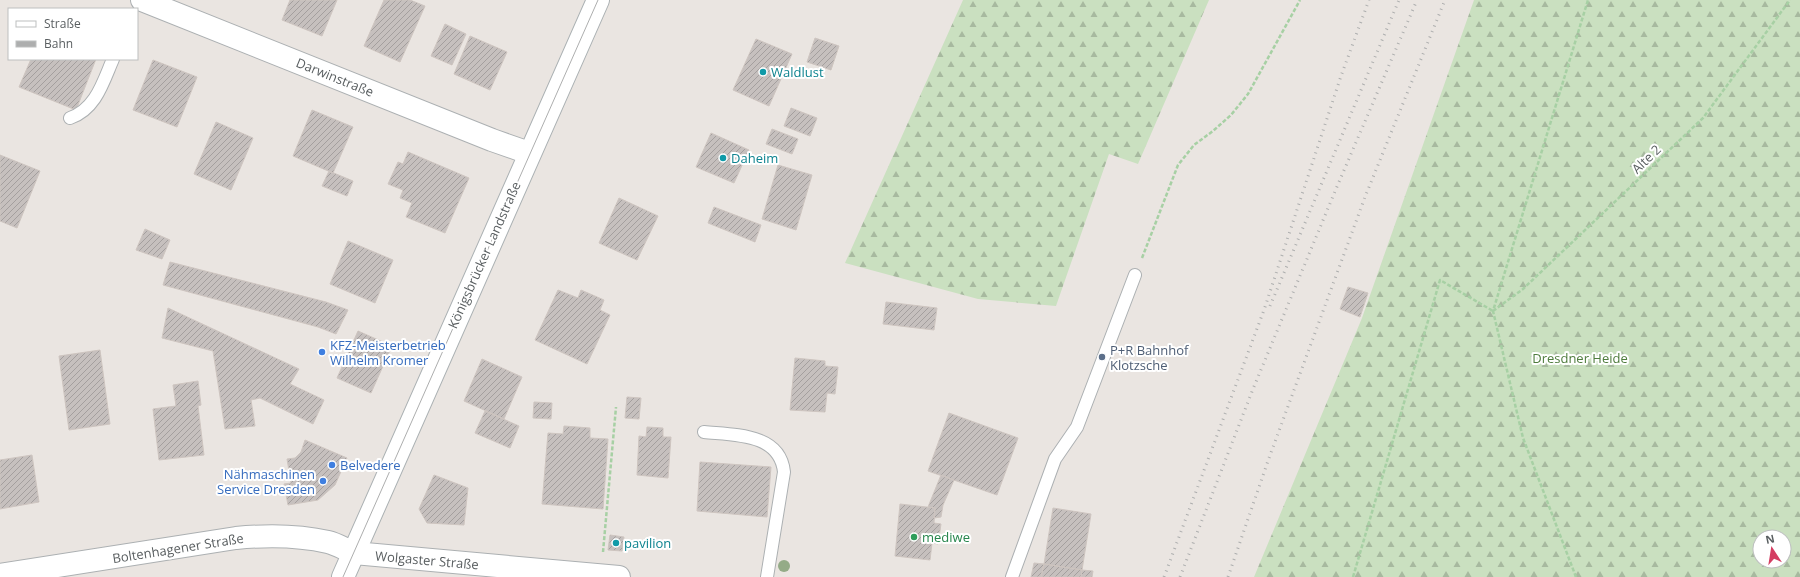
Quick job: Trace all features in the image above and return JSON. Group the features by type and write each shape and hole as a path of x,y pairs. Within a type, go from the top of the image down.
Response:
{"street":[{"name":"Darwinstraße","path":"142,0 492,140 529,153"},
{"name":"Königsbrücker Landstraße","path":"343,577 529,153 598,0"},
{"name":"Boltenhagener Straße","path":"0,576 236,538 266,535 292,536 330,542 354,553"},
{"name":"Wolgaster Straße","path":"354,553 619,577"}],"lane":[{"path":"70,118 79,114 96,97 113,60"},
{"path":"1012,577 1055,459 1077,427 1135,275"},
{"path":"704,432 746,436 760,440 771,448 783,461 784,472 766,577"}],"path":[{"path":"1135,275 1178,165 1194,145 1231,115 1248,94 1300,0"},
{"path":"1576,577 1523,438 1493,311 1588,0"},
{"name":"Alte 2","path":"1493,311 1523,289 1703,118 1790,0"},
{"path":"1354,577 1440,280 1493,311"},
{"path":"604,551 616,407"}],"green space":[{"path":"963,0 1209,0 1138,164 1109,154 1056,306 978,299 845,263"},
{"name":"Dresdner Heide","path":"1474,0 1800,0 1800,577 1254,577 1362,318"}],"building":[{"path":"290,0 337,0 322,36 282,20"},
{"path":"384,0 410,0 425,6 400,62 364,46"},
{"path":"445,24 466,34 452,65 431,56"},
{"path":"470,36 507,52 490,90 454,74"},
{"path":"815,38 839,46 831,70 807,62"},
{"name":"Waldlust","path":"756,39 792,54 769,106 733,90"},
{"path":"31,60 96,60 76,110 19,87"},
{"path":"153,60 197,77 177,127 133,110"},
{"path":"791,108 817,118 810,136 784,126"},
{"path":"312,110 353,127 333,173 293,156"},
{"path":"216,122 253,138 231,190 194,174"},
{"path":"772,129 798,139 792,154 766,144"},
{"name":"Daheim","path":"711,133 749,150 734,183 696,167"},
{"path":"408,152 469,178 445,233 406,217 412,203 400,198 403,190 388,184 398,162 403,164"},
{"path":"0,155 40,171 17,228 0,221"},
{"path":"778,165 812,175 796,230 762,219"},
{"path":"329,171 353,181 347,196 322,186"},
{"path":"619,198 658,216 637,260 599,243"},
{"path":"714,207 761,225 755,242 708,223"},
{"path":"145,229 170,240 162,259 136,250"},
{"path":"348,241 393,260 375,303 330,284"},
{"path":"170,262 326,302 348,310 336,334 318,327 163,285"},
{"path":"1348,287 1368,293 1360,317 1340,309"},
{"path":"558,290 578,298 581,290 604,300 600,310 610,315 587,364 535,340"},
{"path":"886,302 937,308 934,330 883,324"},
{"path":"168,308 299,369 290,384 324,400 313,424 260,398 251,400 255,426 225,429 213,351 162,338"},
{"path":"358,331 392,346 371,393 337,378"},
{"path":"100,350 110,424 69,430 59,356"},
{"path":"795,358 825,361 825,366 838,367 835,394 827,393 825,412 790,410"},
{"path":"482,359 522,377 504,419 464,401"},
{"path":"198,381 201,405 198,406 204,455 159,460 153,409 176,406 173,385"},
{"path":"627,397 641,398 639,419 625,418"},
{"path":"534,402 552,403 551,419 533,418"},
{"path":"485,411 519,426 510,448 475,433"},
{"path":"949,413 1018,438 997,495 928,471"},
{"path":"564,426 590,428 590,438 608,439 603,509 542,504 548,433 563,434"},
{"path":"647,427 663,428 663,437 671,437 668,478 637,475 639,436 646,437"},
{"path":"305,440 347,458 335,485 318,500 288,505 284,484 291,483 287,459 295,458 301,452"},
{"path":"32,455 39,502 0,509 0,460"},
{"path":"700,462 771,467 767,517 697,511"},
{"path":"434,475 468,488 464,525 427,523 419,509"},
{"path":"941,475 954,480 943,505 941,517 934,518 935,508 928,507"},
{"path":"900,504 935,508 934,523 941,524 938,544 932,543 930,560 895,556"},
{"path":"1053,508 1091,514 1082,570 1044,564"},
{"name":"pavilion","path":"610,535 624,537 622,551 608,550"},
{"path":"1034,563 1044,564 1041,577 1031,577"},
{"path":"1044,564 1082,570 1081,577 1041,577"},
{"path":"1082,570 1093,571 1092,577 1081,577"}],"tram line":[{"path":"343,577 598,0"}],"railway":[{"path":"1164,577 1264,310 1341,76 1369,0"},
{"path":"1270,306 1399,0"},
{"path":"1180,577 1253,389 1336,189 1417,0"},
{"path":"1228,577 1269,458 1365,197 1445,0"}],"place":[{"name":"Waldlust","path":"763,72"},
{"name":"Daheim","path":"723,158"},
{"name":"KFZ-Meisterbetrieb Wilhelm Kromer","path":"322,352"},
{"name":"P+R Bahnhof Klotzsche","path":"1102,357"},
{"name":"Belvedere","path":"332,465"},
{"name":"Nähmaschinen Service Dresden","path":"323,481"},
{"name":"mediwe","path":"914,537"},
{"name":"pavilion","path":"616,543"}]}
